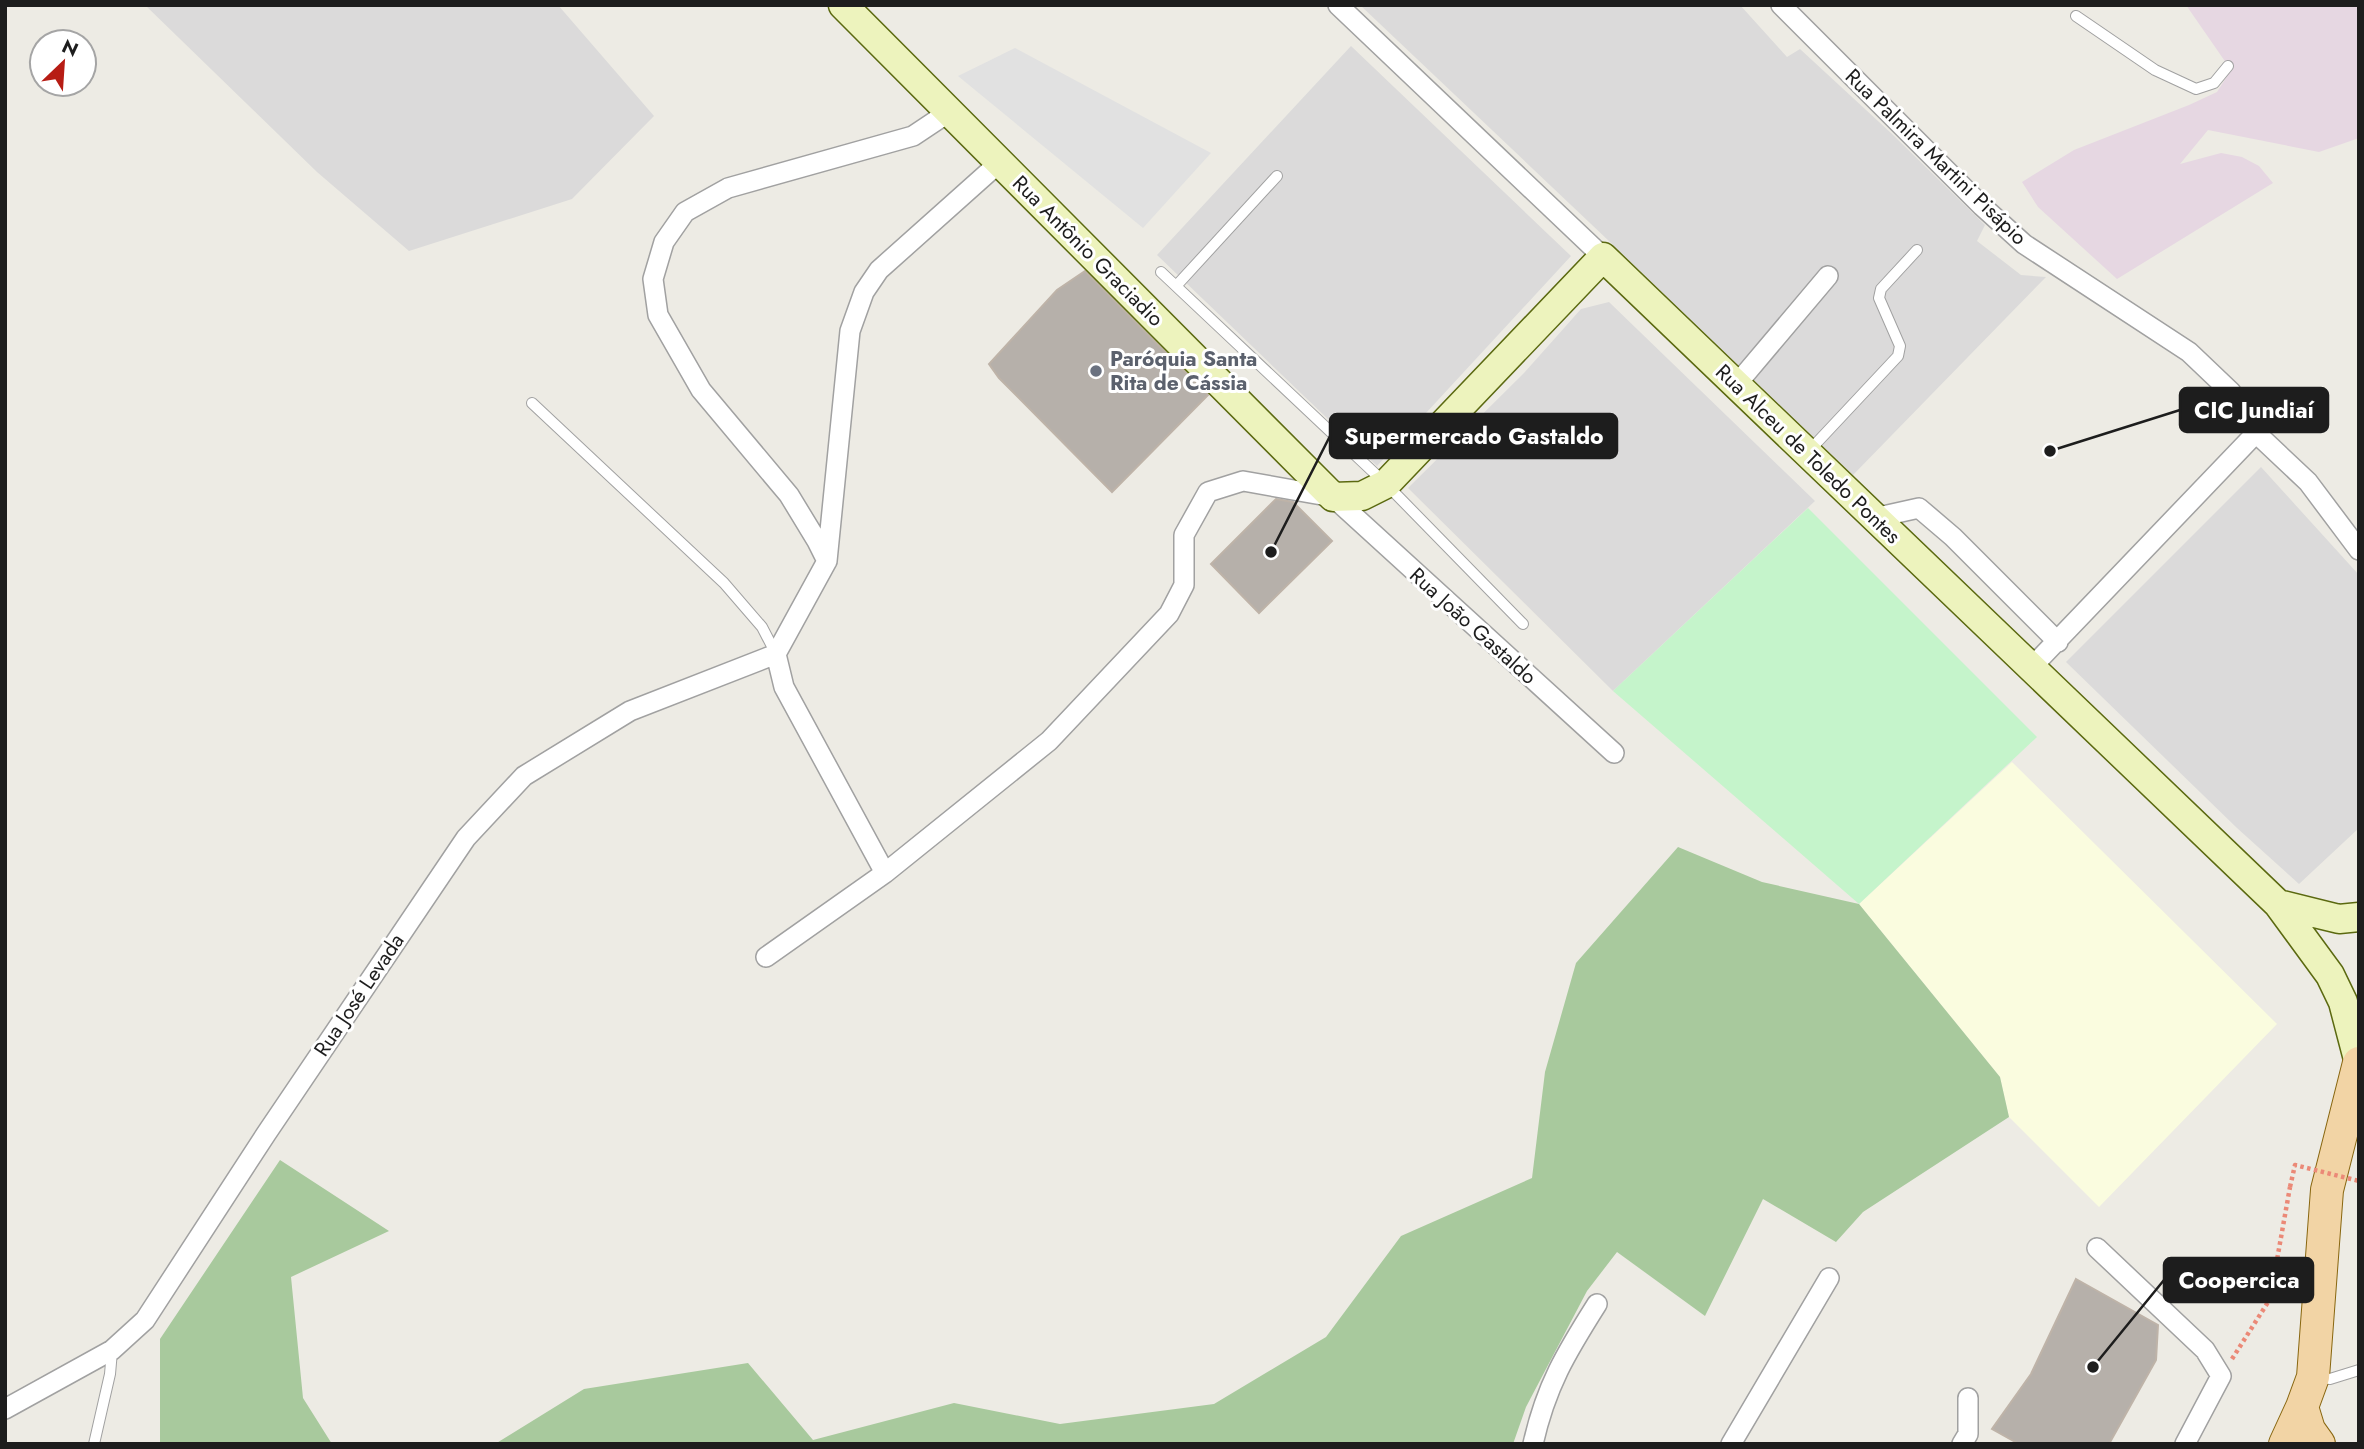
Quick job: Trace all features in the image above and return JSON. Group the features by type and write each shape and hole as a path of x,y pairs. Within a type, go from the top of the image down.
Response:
{"main road":[{"name":"Rua Antônio Graciadio","path":"843,5 1333,497"},
{"name":"Rua Alceu de Toledo Pontes","path":"1603,257 2277,904 2330,975 2343,1002 2359,1063"},
{"path":"1333,497 1362,496 1386,484 1603,257"},
{"name":"Rua Alceu de Toledo Pontes","path":"2277,904 2339,919 2359,917"},
{"path":"2285,1444 2313,1377 2327,1190 2359,1063"},
{"path":"2302,1407 2309,1430 2319,1444"}],"street":[{"name":"Rua Alceu de Toledo Pontes","path":"1338,5 1603,257"},
{"name":"Rua Palmira Martini Pisápio","path":"1781,5 1966,191 2024,244 2189,352 2231,392 2256,433 2308,482 2359,550"},
{"path":"827,561 789,495 701,390 658,315 653,279 664,242 685,212 728,188 913,136 949,112"},
{"path":"884,873 784,687 776,654 827,561 850,331 864,292 879,270 1000,162"},
{"path":"1736,385 1828,276"},
{"path":"2031,668 2256,433"},
{"path":"766,957 884,873 1049,741 1168,614 1184,585 1184,535 1208,492 1243,481 1333,497"},
{"name":"Rua João Gastaldo","path":"1333,497 1614,753"},
{"path":"1874,518 1919,508 1953,537 2058,642"},
{"name":"Rua José Levada","path":"5,1409 112,1350 145,1320 266,1133 466,838 524,776 630,711 776,654"},
{"path":"2097,1248 2205,1350 2221,1376 2185,1444"},
{"path":"1731,1444 1829,1278"},
{"path":"1533,1444 1541,1411 1563,1358 1598,1304"},
{"path":"1962,1444 1968,1434 1968,1398"}],"lane":[{"path":"2076,16 2155,70 2196,89 2214,83 2228,66"},
{"path":"1177,285 1277,176"},
{"path":"1807,453 1898,356 1900,346 1879,298 1881,289 1917,250"},
{"path":"1161,272 1386,484 1523,624"},
{"path":"532,403 724,583 762,627 776,654"},
{"path":"94,1444 110,1374 112,1350"},
{"path":"2313,1377 2330,1379 2359,1370"}],"path":[{"path":"2221,1376 2270,1299 2295,1165 2359,1181"}],"shaded area":[{"path":"145,5 558,5 654,116 572,199 409,251 317,172"},
{"path":"1360,5 1740,5 1787,57 1800,49 1985,225 1977,241 2021,275 2046,277 1853,475"},
{"path":"2186,5 2359,5 2359,138 2319,152 2208,130 2180,164 2221,153 2242,157 2259,166 2273,183 2117,279 2038,207 2022,182 2074,150 2217,92 2231,70"},
{"path":"1351,46 1571,256 1377,466 1157,255"},
{"path":"1015,48 1211,153 1143,228 958,76"},
{"path":"1609,302 1815,501 1613,691 1408,488 1524,373 1581,309"},
{"path":"2261,467 2359,575 2359,828 2299,884 2237,828 2066,662"},
{"path":"2012,762 2277,1024 2099,1207 2009,1117 2000,1077 1859,904"}],"green space":[{"path":"1808,508 2037,737 1859,904 1613,691"},
{"path":"1678,847 1762,882 1859,904 2000,1077 2009,1117 1863,1212 1836,1242 1763,1199 1705,1316 1617,1252 1587,1291 1526,1407 1513,1444 495,1444 584,1389 748,1363 813,1440 954,1403 1060,1424 1214,1404 1326,1337 1401,1236 1532,1178 1545,1072 1576,963"},
{"path":"280,1160 389,1231 291,1277 303,1398 332,1444 160,1444 160,1339"}],"building":[{"name":"Paróquia Santa Rita de Cássia","path":"1085,271 1208,395 1112,492 999,378 989,364 1057,290"},
{"path":"1276,499 1293,502 1332,541 1259,613 1211,564"},
{"path":"2076,1279 2158,1325 2156,1360 2109,1444 2019,1444 1992,1429 2031,1374"}],"place":[{"name":"Paróquia Santa Rita de Cássia","path":"1096,371"},
{"name":"CIC Jundiaí","path":"2050,451"},
{"name":"Supermercado Gastaldo","path":"1271,552"},
{"name":"Coopercica","path":"2093,1367"}]}
